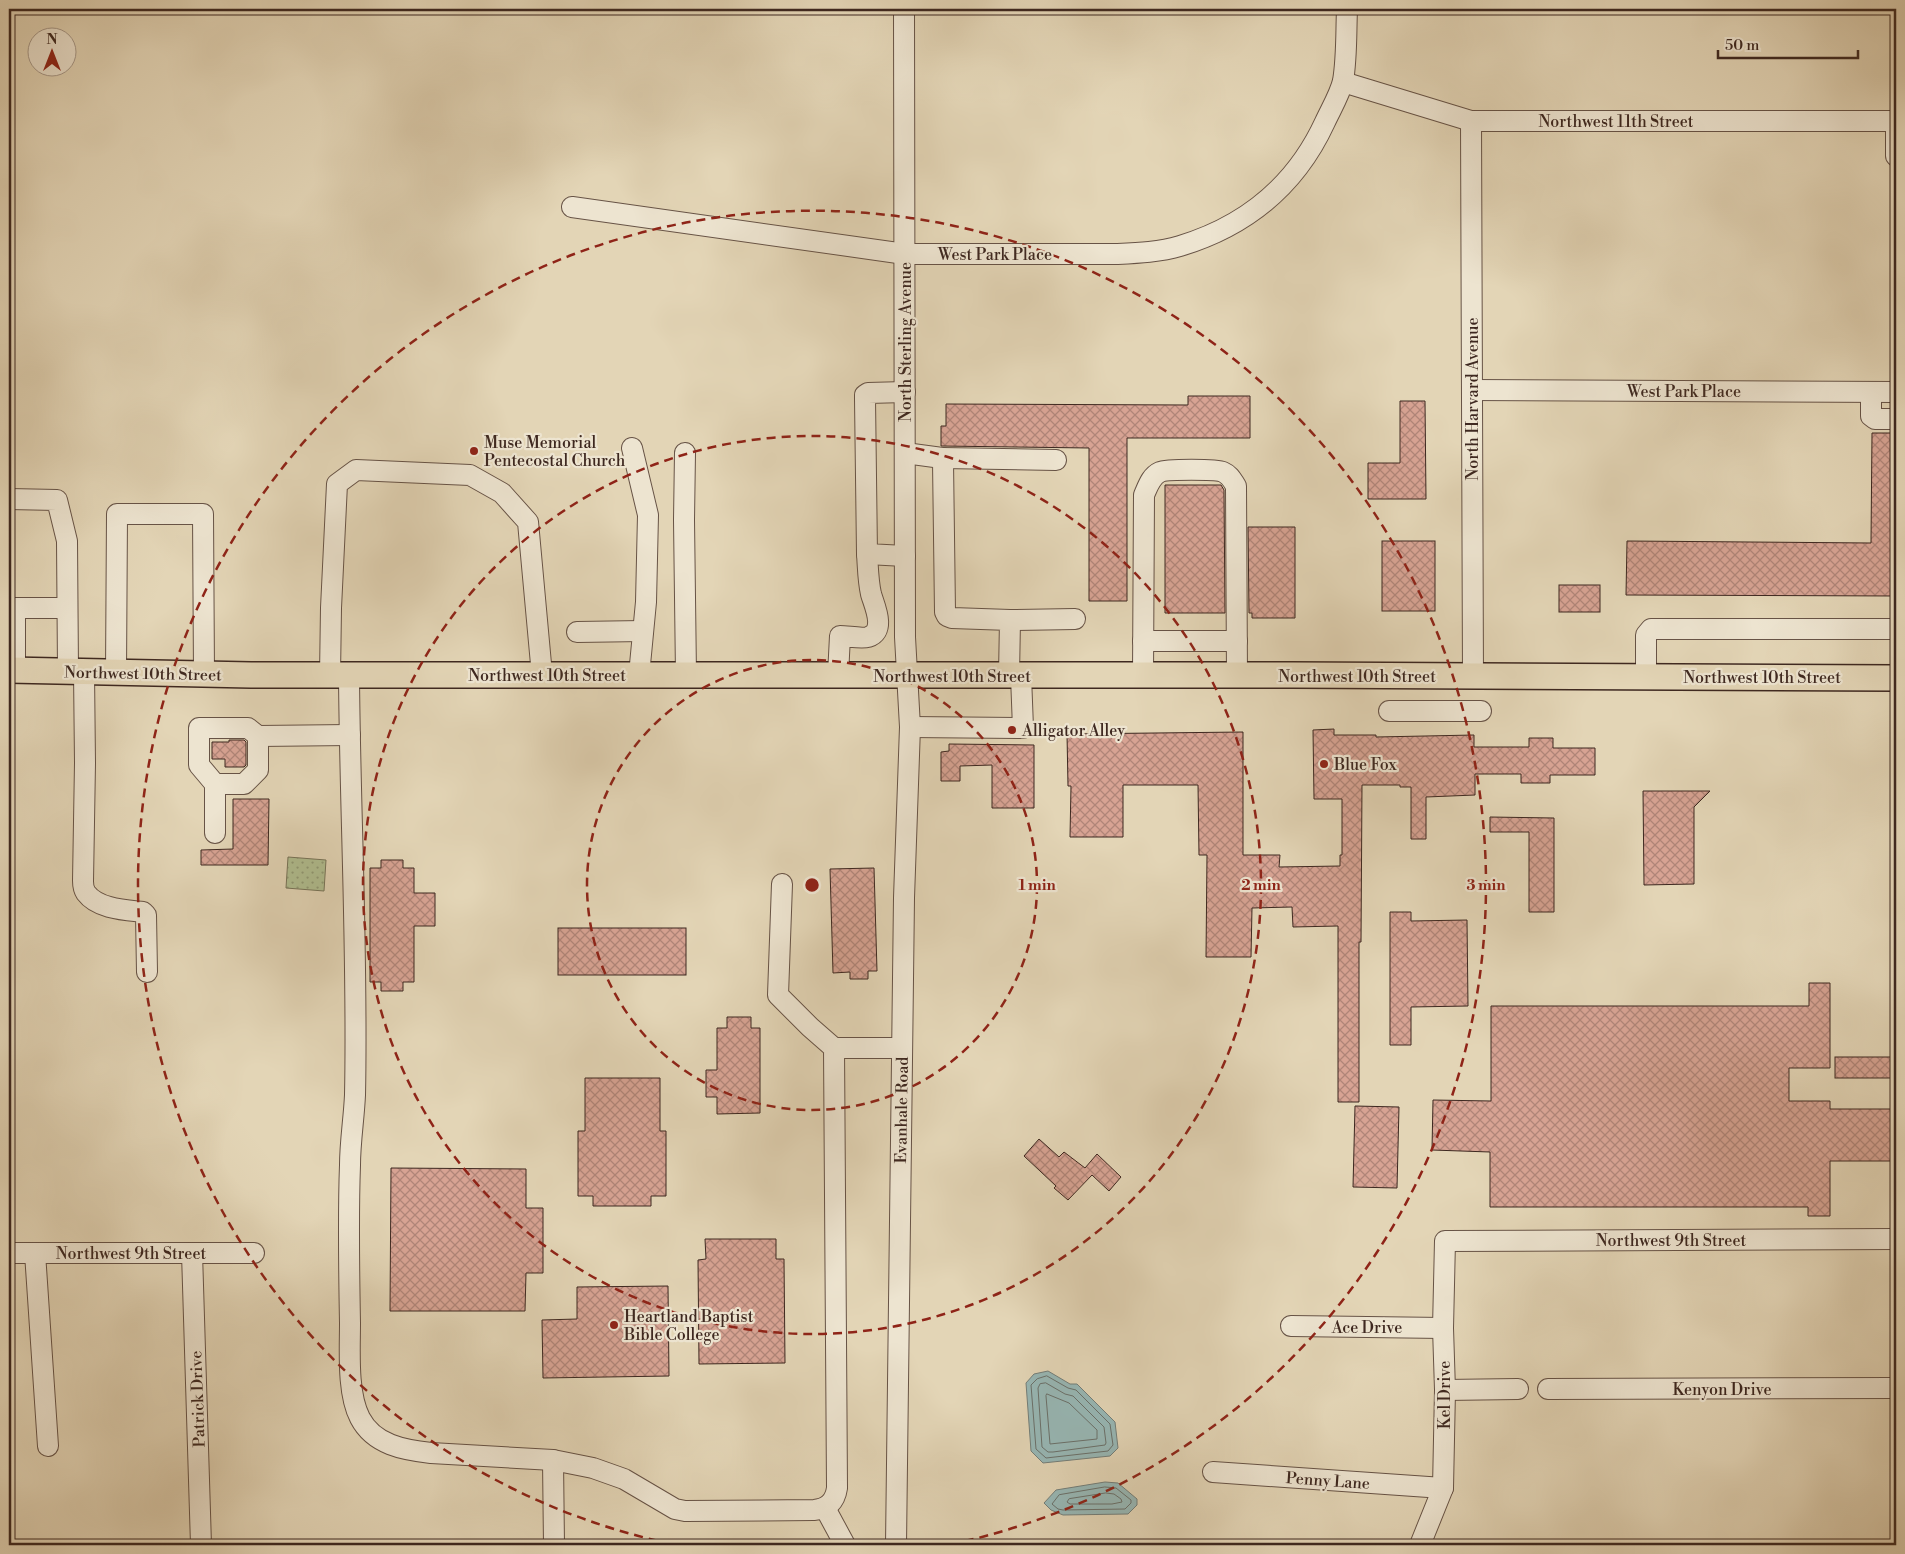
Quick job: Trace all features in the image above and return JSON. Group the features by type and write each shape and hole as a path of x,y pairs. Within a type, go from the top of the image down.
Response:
{"main road":[{"name":"Northwest 10th Street","path":"12,670 340,675 1646,676 1896,678"}],"street":[{"name":"North Sterling Avenue","path":"904,9 905,637 908,676"},
{"path":"1342,82 1347,9"},
{"name":"West Park Place","path":"572,207 905,254 1116,254 1150,252 1180,246 1208,236 1236,222 1280,190 1300,167 1316,141 1342,82"},
{"name":"Northwest 11th Street","path":"1342,82 1471,121 1896,121"},
{"name":"North Harvard Avenue","path":"1471,121 1473,677"},
{"path":"1896,121 1896,156"},
{"name":"West Park Place","path":"1472,390 1896,392"},
{"path":"838,676 840,636 868,637 874,633 877,627 878,612 872,594 867,554 865,395 868,393 905,392"},
{"path":"1871,392 1871,416 1875,418 1896,419"},
{"path":"632,448 648,515 646,602 639,675"},
{"path":"686,453 684,530 686,675"},
{"path":"905,453 942,458 1056,460"},
{"path":"942,458 945,505 945,612 947,616 952,618 1010,620 1075,619"},
{"path":"542,675 528,522 502,493 470,475 356,470 338,484 331,608 350,735 353,871 355,1096 350,1157 350,1348 355,1403 367,1429 382,1440 399,1448 431,1454 553,1460 593,1468 624,1479 675,1509 685,1511 814,1510 825,1508 834,1500 837,1488 834,1048"},
{"path":"1142,676 1144,494 1151,479 1160,472 1173,470 1220,470 1230,476 1236,486 1237,676"},
{"path":"9,499 58,500 67,541 67,608 76,672 85,763 83,881 85,892 96,901 114,908 143,912 146,915 147,972"},
{"path":"116,672 117,514 203,514 204,674"},
{"path":"867,554 905,556"},
{"path":"12,670 12,608 67,608"},
{"path":"910,728 1023,728 1015,676 1010,620"},
{"path":"1646,676 1646,635 1651,629 1896,629"},
{"path":"577,632 643,631"},
{"path":"1143,641 1237,641"},
{"name":"Evanhale Road","path":"896,1545 901,1048 910,728 908,676"},
{"path":"1389,711 1481,711"},
{"path":"215,833 215,784 199,766 199,728 248,728 258,736 350,735"},
{"path":"215,784 244,784 258,770 258,736"},
{"path":"782,884 778,995 834,1048 901,1048"},
{"name":"Northwest 9th Street","path":"1445,1241 1896,1239"},
{"name":"Kel Drive","path":"1420,1545 1443,1488 1445,1241"},
{"name":"Northwest 9th Street","path":"9,1253 254,1253"},
{"path":"35,1253 48,1446"},
{"name":"Patrick Drive","path":"192,1253 201,1545"},
{"name":"Ace Drive","path":"1291,1326 1443,1328"},
{"name":"Kenyon Drive","path":"1548,1389 1896,1388"},
{"path":"1445,1390 1518,1389"},
{"path":"553,1460 554,1545"},
{"name":"Penny Lane","path":"1213,1472 1443,1488"},
{"path":"825,1508 845,1545"}],"green space":[{"path":"288,857 326,860 324,891 286,888"}],"water":[{"path":"1048,1371 1070,1384 1077,1384 1115,1422 1118,1448 1110,1456 1043,1463 1031,1451 1026,1383 1034,1374"},
{"path":"1105,1482 1118,1483 1137,1499 1137,1505 1128,1514 1063,1515 1051,1510 1044,1503 1056,1490"}],"building":[{"path":"1188,396 1250,396 1250,438 1127,438 1127,601 1089,601 1089,448 941,446 941,426 946,426 946,404 1188,405"},
{"path":"1400,401 1425,401 1426,499 1368,499 1368,463 1400,463"},
{"path":"1872,433 1896,433 1896,596 1626,595 1627,541 1871,543"},
{"path":"1165,485 1221,485 1224,490 1225,613 1165,613"},
{"path":"1248,527 1295,527 1295,618 1252,618 1252,613 1249,613"},
{"path":"1382,541 1435,541 1435,611 1382,611"},
{"path":"1559,585 1600,585 1600,612 1559,612"},
{"path":"1334,729 1334,735 1376,735 1376,737 1474,735 1474,747 1529,747 1529,738 1553,738 1553,748 1595,748 1595,775 1550,775 1550,783 1521,783 1521,774 1475,774 1475,795 1426,797 1426,839 1411,839 1411,787 1400,787 1400,785 1362,785 1361,942 1359,942 1359,1102 1338,1102 1338,926 1293,927 1292,907 1252,908 1251,957 1206,957 1207,855 1199,855 1198,785 1123,785 1123,837 1070,837 1071,786 1068,786 1067,734 1243,732 1243,855 1280,855 1279,867 1340,866 1340,855 1342,855 1342,799 1314,799 1313,730"},
{"path":"229,740 244,740 246,742 246,765 244,767 225,767 225,759 212,759 212,742 229,742"},
{"path":"949,744 1034,745 1034,808 992,808 992,765 960,766 960,781 941,781 941,752 949,751"},
{"path":"1643,791 1710,791 1694,807 1694,884 1644,885"},
{"path":"233,799 269,799 268,865 201,865 201,850 233,849"},
{"path":"1490,817 1554,818 1554,912 1529,912 1529,832 1490,832"},
{"path":"381,860 403,860 403,868 414,868 414,893 435,893 435,926 414,926 414,982 403,982 403,991 381,991 381,982 370,982 370,868 381,868"},
{"path":"874,868 877,971 868,971 868,979 850,979 850,972 833,973 830,869"},
{"path":"1390,912 1411,912 1411,921 1467,920 1468,1006 1411,1007 1411,1045 1390,1045"},
{"path":"558,928 686,928 686,975 558,975"},
{"path":"1809,983 1830,983 1830,1068 1789,1068 1789,1101 1830,1101 1830,1109 1896,1109 1896,1161 1830,1161 1830,1216 1808,1216 1808,1207 1490,1207 1490,1152 1432,1150 1433,1100 1491,1101 1491,1006 1809,1006"},
{"path":"727,1017 751,1017 751,1028 760,1028 760,1113 717,1114 717,1097 706,1097 706,1070 717,1070 717,1028 727,1028"},
{"path":"1835,1057 1896,1057 1896,1078 1835,1078"},
{"path":"585,1078 660,1078 660,1131 666,1131 666,1196 651,1196 651,1206 593,1206 593,1196 578,1196 578,1131 585,1131"},
{"path":"1355,1106 1399,1107 1397,1188 1353,1187"},
{"path":"1039,1139 1059,1157 1064,1152 1085,1168 1097,1154 1121,1177 1109,1191 1092,1175 1068,1200 1024,1156"},
{"path":"391,1168 526,1169 526,1208 543,1208 543,1273 526,1273 525,1311 390,1311"},
{"path":"705,1239 776,1239 776,1259 784,1259 785,1363 699,1364 698,1260 706,1259"},
{"path":"668,1286 669,1376 543,1378 542,1320 577,1319 577,1287"}],"place":[{"name":"Muse Memorial Pentecostal Church","path":"474,451"},
{"name":"Alligator Alley","path":"1012,730"},
{"name":"Blue Fox","path":"1324,764"},
{"name":"Heartland Baptist Bible College","path":"614,1325"}]}
